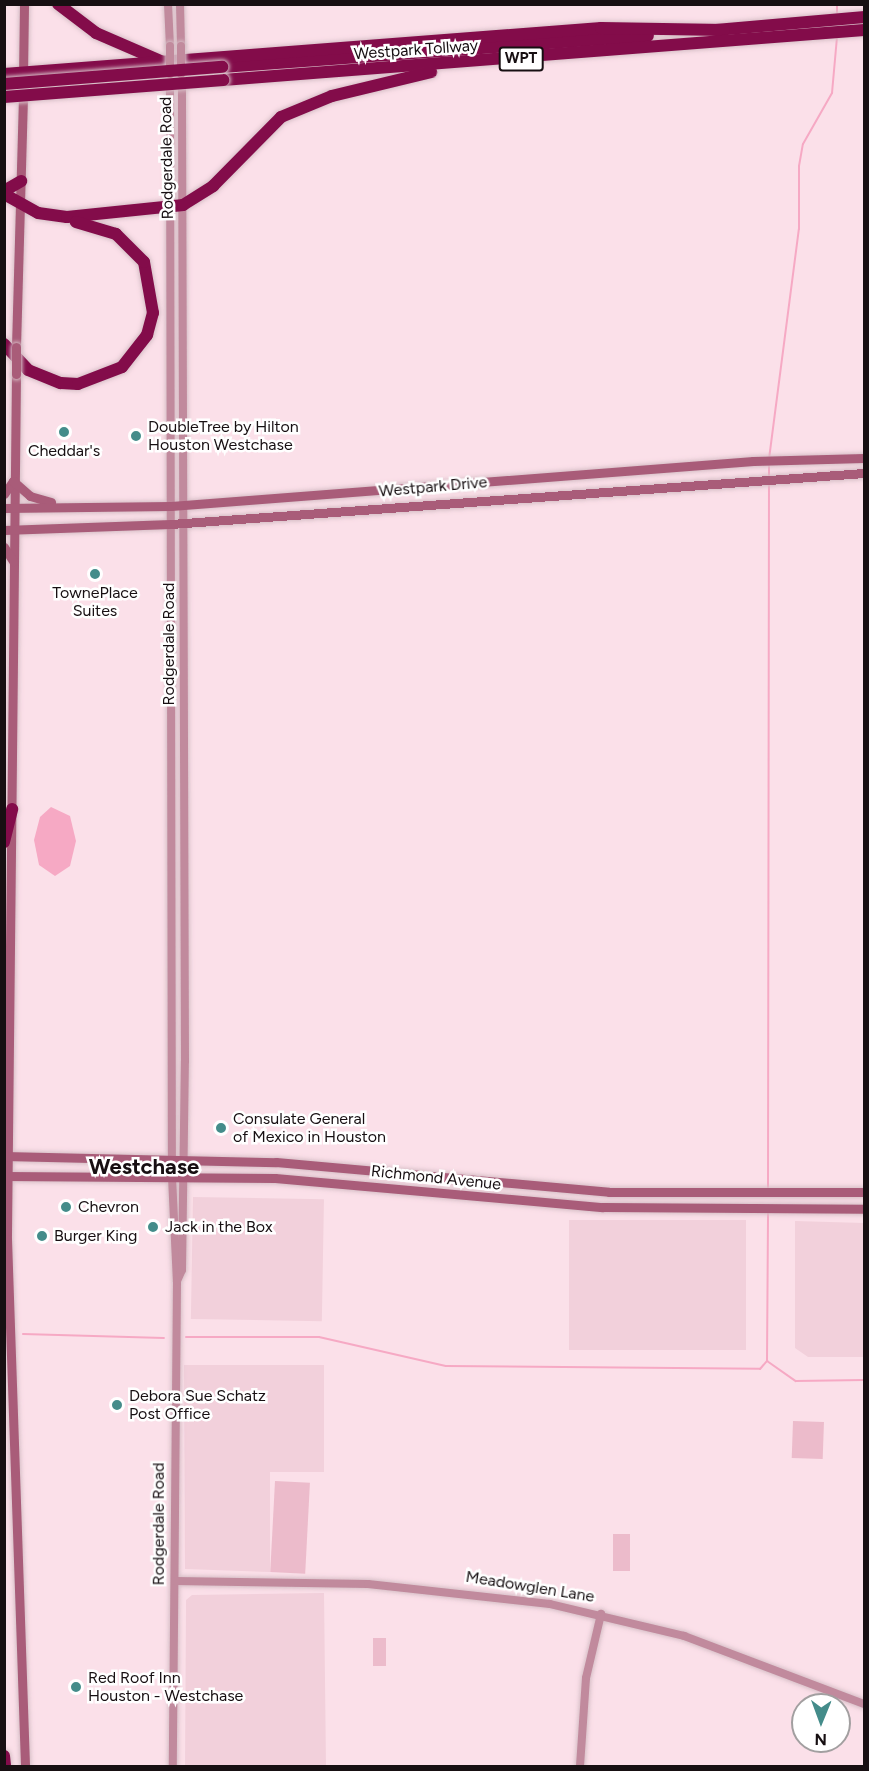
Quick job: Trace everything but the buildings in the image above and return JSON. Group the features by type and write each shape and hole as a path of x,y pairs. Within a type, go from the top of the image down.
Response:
{"highway":[{"path":"58,4 96,33 163,62"},
{"name":"Westpark Tollway","path":"6,77 223,74 497,61 861,24"},
{"path":"6,77 23,73 601,28 724,30"},
{"name":"Westpark Tollway","path":"4,97 223,74 724,30 818,28"},
{"path":"67,217 177,206 222,177 263,130 294,110 391,79 497,61"},
{"path":"10,345 28,370 61,383 78,384 122,367 147,335 153,313 151,284 137,251 102,227 21,204 6,193 21,181"},
{"path":"4,842 12,810"},
{"path":"4,1756 5,1767"}],"main road":[{"path":"24,4 21,204 10,345 16,374 13,481 9,508 13,561 12,810 6,1235 25,1767"},
{"name":"Westpark Drive","path":"9,508 59,505 171,507 753,461 864,458"},
{"name":"Westpark Drive","path":"9,529 171,524 748,478 864,473"},
{"path":"4,494 13,481"},
{"path":"13,481 30,496 59,505"},
{"path":"4,547 13,561"},
{"name":"Richmond Avenue","path":"7,1156 276,1162 609,1192 864,1192"},
{"path":"274,1178 276,1162"},
{"path":"379,1187 381,1172"},
{"name":"Richmond Avenue","path":"7,1176 274,1178 485,1199 603,1207 864,1209"},
{"path":"485,1199 487,1181"},
{"path":"696,1191 697,1209"},
{"path":"603,1207 609,1192"}],"street":[{"name":"Rodgerdale Road","path":"168,4 184,314 182,855 185,1060 182,1270 177,1282"},
{"path":"175,4 181,30"},
{"name":"Rodgerdale Road","path":"173,1767 177,1282 172,1177 171,507 173,314 182,74 180,4"},
{"path":"173,314 184,314"},
{"path":"172,653 184,653"},
{"path":"172,749 183,750"},
{"path":"172,856 182,855"},
{"path":"172,942 183,942"},
{"path":"172,1057 185,1060"},
{"name":"Meadowglen Lane","path":"175,1581 445,1589 601,1614 730,1651 864,1704"},
{"path":"580,1767 585,1689 601,1614"}],"shaded area":[{"path":"51,807 70,816 76,841 70,866 55,876 39,865 34,840 40,817"},
{"path":"193,1197 324,1199 322,1321 191,1319"},
{"path":"569,1220 746,1220 746,1350 569,1350"},
{"path":"795,1221 864,1223 864,1357 808,1357 795,1348"},
{"path":"184,1365 324,1365 324,1472 270,1472 270,1572 185,1569"},
{"path":"793,1421 824,1422 823,1459 792,1458"},
{"path":"275,1481 310,1483 305,1574 270,1572"},
{"path":"613,1534 630,1534 630,1571 613,1571"},
{"path":"324,1593 326,1766 185,1766 186,1600 192,1595"},
{"path":"373,1638 386,1638 386,1666 373,1666"}],"waterway":[{"path":"837,4 837,14"},
{"path":"769,459 799,229 799,166 803,144 832,93 837,37"},
{"path":"769,464 769,477"},
{"path":"768,1191 769,482"},
{"path":"186,1337 319,1337 446,1366 760,1369 767,1361 768,1211"},
{"path":"23,1334 164,1338"},
{"path":"767,1361 796,1381 864,1380"}],"place":[{"name":"Cheddar's","path":"64,432"},
{"name":"DoubleTree by Hilton Houston Westchase","path":"136,436"},
{"name":"TownePlace Suites","path":"95,574"},
{"name":"Consulate General of Mexico in Houston","path":"221,1128"},
{"name":"Chevron","path":"66,1207"},
{"name":"Jack in the Box","path":"153,1227"},
{"name":"Burger King","path":"42,1236"},
{"name":"Debora Sue Schatz Post Office","path":"117,1405"},
{"name":"Red Roof Inn Houston - Westchase","path":"76,1687"}],"district":[{"name":"Westchase","path":"144,1167"}]}
